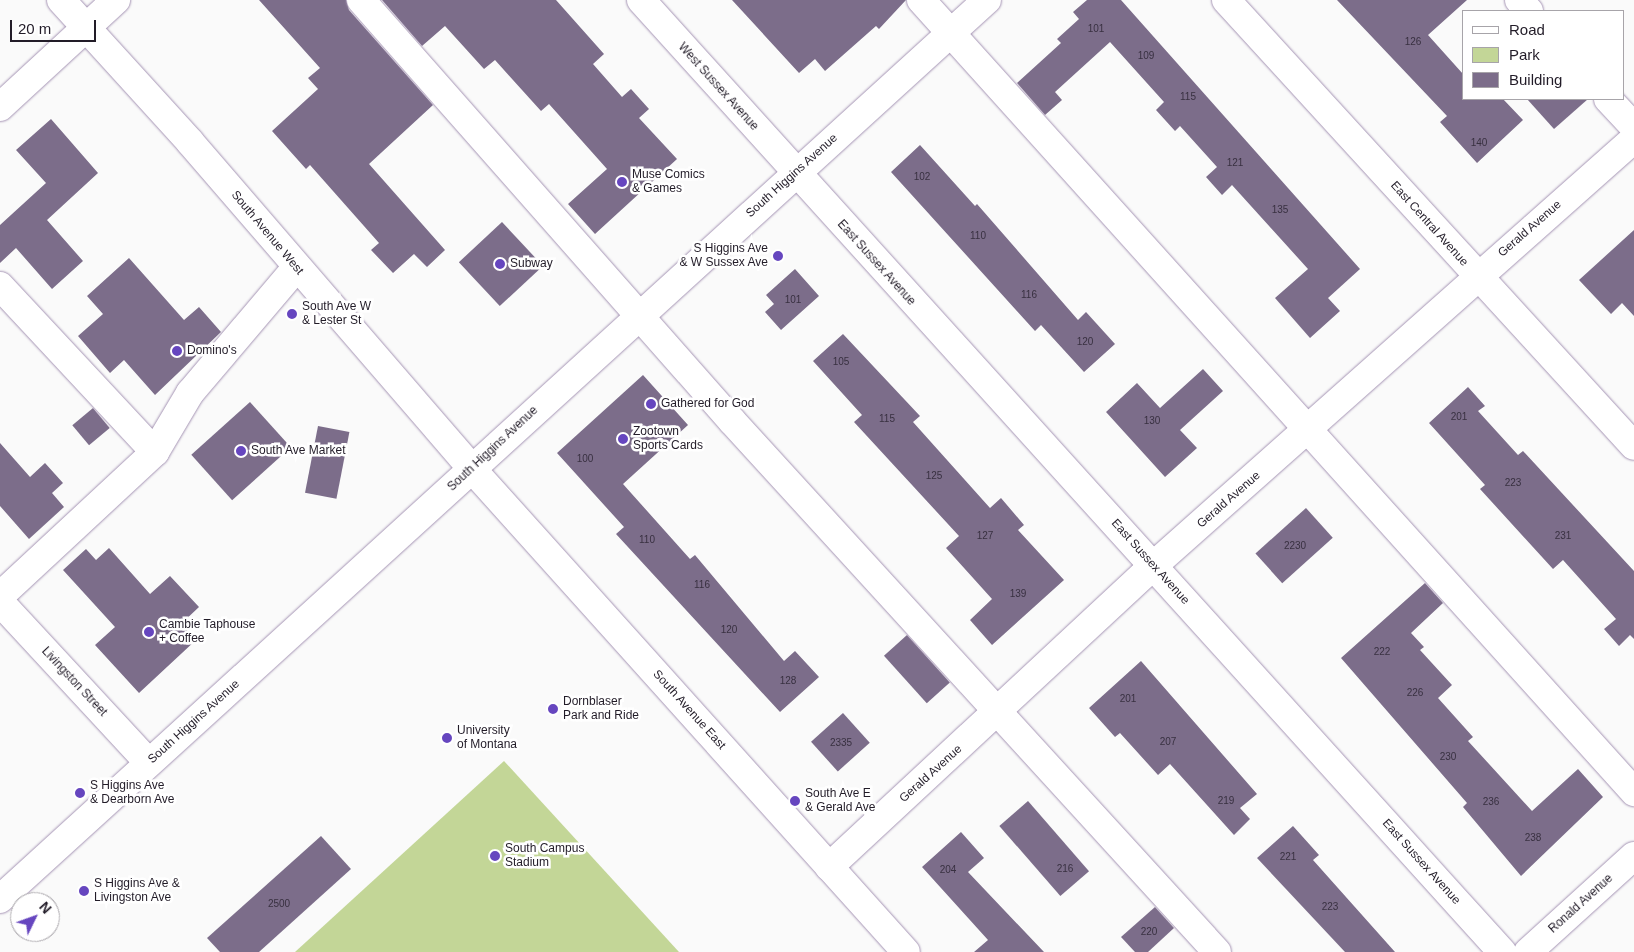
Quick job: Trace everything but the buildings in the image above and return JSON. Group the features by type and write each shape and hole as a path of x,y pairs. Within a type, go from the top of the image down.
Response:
{"street":[{"name":"South Avenue West","path":"60,0 190,142 296,268 472,468"},
{"path":"0,107 116,0"},
{"path":"361,0 638,314 1217,952"},
{"name":"West Sussex Avenue","path":"641,0 795,174"},
{"path":"921,0 1307,433 1634,792"},
{"name":"South Higgins Avenue","path":"0,899 638,314 987,0"},
{"name":"East Central Avenue","path":"1226,0 1476,276 1634,446"},
{"path":"1519,0 1528,10"},
{"path":"1609,100 1634,127"},
{"name":"Gerald Avenue","path":"829,867 999,712 1153,566 1307,433 1476,276 1634,139"},
{"name":"East Sussex Avenue","path":"795,174 1502,952"},
{"path":"0,596 155,452 190,393 296,268"},
{"path":"0,286 155,452"},
{"name":"South Avenue East","path":"472,468 906,952"},
{"name":"Livingston Street","path":"0,602 149,763"},
{"name":"Ronald Avenue","path":"1528,952 1634,856"}],"green space":[{"name":"South Campus Stadium","path":"504,761 679,952 295,952"}],"place":[{"name":"Muse Comics & Games","path":"622,182"},
{"name":"S Higgins Ave & W Sussex Ave","path":"778,256"},
{"name":"Subway","path":"500,264"},
{"name":"South Ave W & Lester St","path":"292,314"},
{"name":"Domino's","path":"177,351"},
{"name":"Gathered for God","path":"651,404"},
{"name":"Zootown Sports Cards","path":"623,439"},
{"name":"South Ave Market","path":"241,451"},
{"name":"Cambie Taphouse + Coffee","path":"149,632"},
{"name":"Dornblaser Park and Ride","path":"553,709"},
{"name":"University of Montana","path":"447,738"},
{"name":"S Higgins Ave & Dearborn Ave","path":"80,793"},
{"name":"South Ave E & Gerald Ave","path":"795,801"},
{"name":"South Campus Stadium","path":"495,856"},
{"name":"S Higgins Ave & Livingston Ave","path":"84,891"}]}
